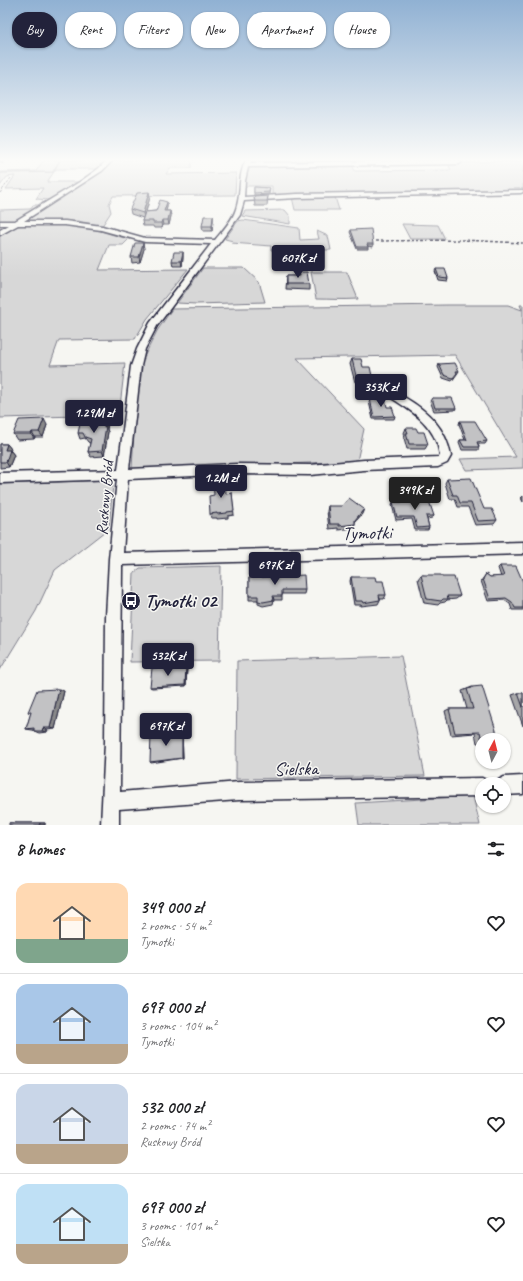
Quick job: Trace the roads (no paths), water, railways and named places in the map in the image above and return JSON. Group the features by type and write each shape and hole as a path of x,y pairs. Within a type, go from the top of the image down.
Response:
{"street":[{"path":"0,233 57,198"},
{"name":"Ruskowy Bród","path":"110,825 115,560 133,384 141,349 153,325 237,215 241,198"},
{"path":"0,223 64,223 102,228 154,241 193,240 217,242"},
{"path":"0,478 238,469 310,470 364,464 438,462 443,460 446,456 446,451 438,430 432,422 423,414 385,390"},
{"name":"Tymotki","path":"115,560 523,548"},
{"path":"511,786 523,785"},
{"name":"Sielska","path":"111,801 239,791 475,787"}],"place":[{"name":"Tymotki 02","path":"131,601"}]}
